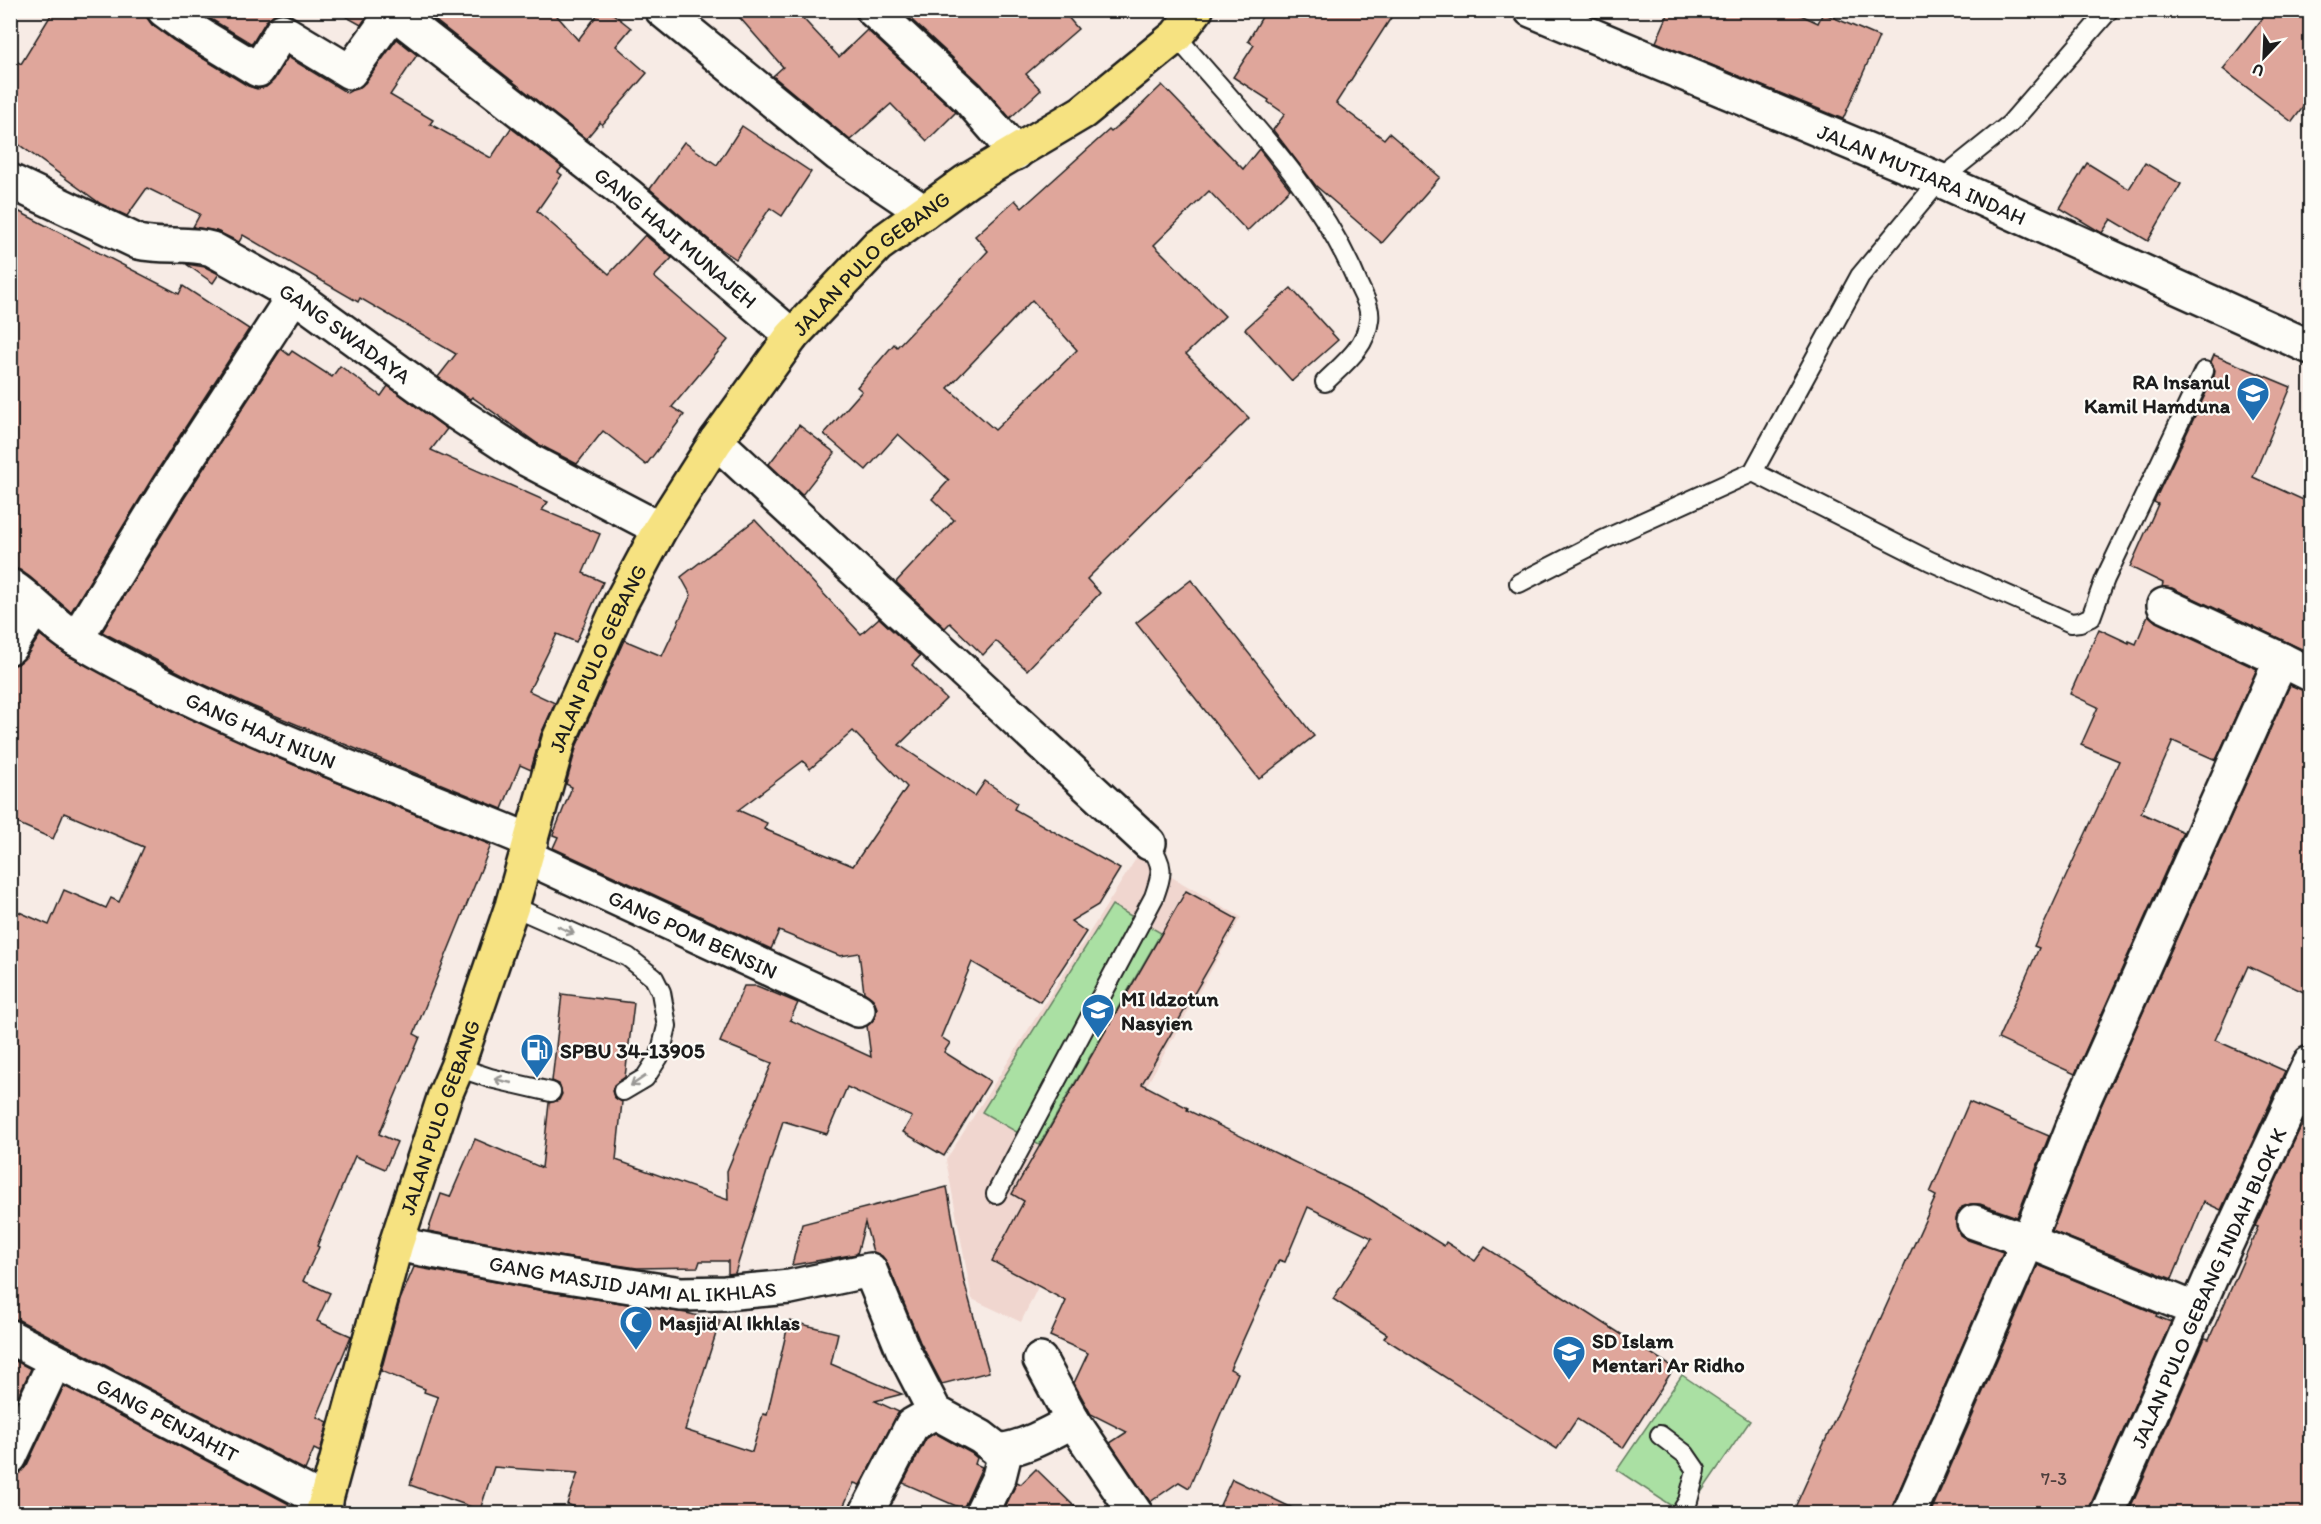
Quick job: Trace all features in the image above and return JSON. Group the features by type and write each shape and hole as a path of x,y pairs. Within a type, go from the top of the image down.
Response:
{"main road":[{"name":"JALAN PULO GEBANG","path":"324,1508 396,1244 445,1095 457,1067 512,906 559,739 615,614 660,529 716,441 792,336 878,245 967,181 1083,112 1176,36 1196,10"}],"street":[{"path":"662,10 838,154 924,212"},
{"path":"873,10 968,98 1016,153"},
{"path":"179,15 258,70 282,31 350,72 393,11"},
{"name":"GANG HAJI MUNAJEH","path":"393,11 628,195 792,336"},
{"name":"JALAN MUTIARA INDAH","path":"1551,14 1940,180 2310,347"},
{"name":"GANG SWADAYA","path":"10,181 138,242 152,245 200,245 213,249 294,295 452,410 528,460 660,529"},
{"path":"76,639 169,487 294,295"},
{"path":"716,441 1149,843"},
{"name":"GANG HAJI NIUN","path":"10,586 76,639 160,685 223,715 529,849"},
{"path":"1909,1514 2028,1241 2084,1099 2204,829 2296,667 2164,605"},
{"path":"10,647 35,607"},
{"name":"GANG POM BENSIN","path":"529,849 858,1010"},
{"name":"JALAN PULO GEBANG INDAH BLOK K","path":"2107,1514 2211,1277 2310,1063"},
{"path":"1974,1222 2028,1241 2198,1310"},
{"name":"GANG MASJID JAMI AL IKHLAS","path":"396,1244 548,1273 681,1294 734,1293 790,1287 870,1270 903,1350 936,1412"},
{"name":"GANG PENJAHIT","path":"10,1337 324,1508"},
{"path":"1040,1360 1073,1421 1136,1514"},
{"path":"10,1457 55,1361"},
{"path":"866,1514 912,1425 936,1412 981,1437 999,1451 1003,1461 999,1477 981,1514"},
{"path":"999,1451 1014,1449 1041,1439 1073,1421"}],"lane":[{"path":"1519,583 1603,540 1753,472 1860,276 1940,180 2010,124 2109,10"},
{"path":"1176,36 1295,176 1348,256 1370,312 1369,323 1356,352 1325,382"},
{"path":"1753,472 1930,561 2071,623 2080,622 2091,617 2105,579 2204,371"},
{"path":"996,1194 1154,897 1162,875 1161,862 1149,843"},
{"path":"512,906 628,957 654,978 661,992 668,1026 660,1055 645,1078 623,1091"},
{"path":"457,1067 490,1078 551,1092"},
{"path":"1660,1436 1686,1454 1696,1470 1688,1501 1680,1514"}],"shaded area":[{"name":"MI Idzotun Nasyien","path":"1137,857 1241,917 1066,1229 1021,1322 972,1299 946,1160"}],"green space":[{"path":"1112,905 1161,933 1039,1145 982,1112"},
{"path":"1682,1375 1750,1421 1687,1513 1682,1513 1617,1470"}],"building":[{"path":"54,10 146,10 147,18 152,25 173,40 248,86 257,89 266,87 274,80 288,57 347,93 365,83 397,39 417,55 390,95 433,120 430,124 491,158 511,128 562,167 558,172 562,175 537,211 609,274 645,235 672,258 654,277 728,340 672,407 684,415 646,465 603,431 577,464 538,444 472,397 470,399 438,377 456,354 360,298 358,302 243,235 239,242 216,231 193,227 200,214 147,188 127,216 101,204 10,138 10,57 21,64"},
{"path":"196,10 285,10 266,21 252,44"},
{"path":"334,10 371,10 361,25"},
{"path":"422,10 552,10 578,40 601,10 608,10 631,28 616,46 647,73 602,125 600,122 586,139"},
{"path":"733,10 795,10 839,57 867,30 956,112 927,141 891,104 850,140 773,76 783,67"},
{"path":"901,10 1062,10 1078,29 1026,74 1041,90 1010,118 981,84"},
{"path":"1266,10 1396,10 1336,103 1384,139 1389,133 1440,177 1382,243 1316,186 1273,130 1285,114 1268,102 1269,100 1233,77 1254,45 1248,41"},
{"path":"1670,10 1790,10 1818,23 1823,13 1879,37 1843,119 1656,42"},
{"path":"2269,10 2310,10 2310,98 2292,122 2223,69"},
{"path":"1162,85 1243,169 1259,149 1290,189 1247,231 1209,191 1154,245 1225,316 1186,354 1249,418 1087,579 1100,593 1027,670 996,641 983,655 950,623 945,628 896,582 954,520 932,499 949,480 898,434 866,470 824,434 862,391 857,387 894,344 897,347 988,251 975,236 1015,200 1022,208 1109,130 1111,132","holes":["1032,300 1077,350 995,430 948,388"]},
{"path":"742,126 811,172 782,216 770,208 736,259 715,245 650,189 684,142 717,165"},
{"path":"2087,163 2129,189 2145,163 2181,184 2148,241 2111,219 2102,233 2060,208"},
{"path":"10,207 179,294 183,286 249,329 153,477 71,612 30,577 10,567"},
{"path":"186,264 205,267 219,274 213,283"},
{"path":"1291,288 1338,340 1292,381 1245,329"},
{"path":"281,349 289,355 292,351 332,377 340,366 381,396 388,386 447,429 431,450 548,502 542,510 600,534 583,573 603,582 576,642 557,634 529,691 555,703 541,734 531,770 520,765 502,809 252,706 196,681 102,632 185,497"},
{"path":"2214,355 2291,387 2253,477 2310,503 2310,653 2172,588 2162,587 2163,583 2130,567 2158,504 2154,502 2214,376 2215,370 2211,362"},
{"path":"799,425 835,453 802,495 769,464"},
{"path":"755,520 861,634 879,618 920,656 912,665 946,699 899,745 975,796 985,781 1017,803 1014,809 1120,869 1098,905 1071,921 1086,932 1040,1002 972,962 941,1037 950,1043 944,1052 990,1081 944,1156 903,1132 912,1117 847,1087 827,1134 783,1121 735,1273 728,1274 728,1261 700,1261 698,1267 637,1268 551,1255 428,1231 441,1194 450,1197 475,1139 542,1168 549,1103 559,1100 562,1094 559,1084 552,1081 562,994 634,1003 625,1077 614,1085 612,1091 614,1097 622,1102 616,1160 728,1200 727,1171 772,1063 720,1042 744,986 757,986 798,1003 790,1020 871,1057 867,1026 875,1018 877,1008 873,999 864,992 859,953 840,956 779,931 771,949 553,848 558,837 553,835 572,787 566,784 577,745 624,640 662,656 691,595 681,577","holes":["853,731 907,787 853,866 764,829 767,823 738,810 803,761 810,769"]},
{"path":"1191,580 1314,736 1259,779 1136,623"},
{"path":"2148,615 2156,622 2257,669 2216,760 2173,741 2141,813 2183,832 2075,1074 1998,1039 2039,948 2034,946 2119,761 2081,745 2098,707 2070,694 2099,629 2136,644"},
{"path":"40,635 67,655 179,714 294,765 491,845 414,1034 420,1037 379,1134 397,1142 385,1169 355,1156 303,1281 330,1293 317,1321 351,1336 317,1417 328,1422 320,1452 314,1449 305,1470 19,1320 10,1318 10,908 49,925 64,890 106,908 111,898 119,902 144,847 64,813 53,839 10,820 10,666 18,664 26,657"},
{"path":"2290,685 2310,693 2310,995 2248,966 2215,1040 2285,1071 2221,1210 2204,1202 2172,1279 2052,1231 2101,1106"},
{"path":"1186,891 1237,919 1142,1084 1188,1108 1187,1110 1368,1198 1444,1246 1446,1242 1475,1261 1485,1247 1674,1368 1623,1448 1577,1419 1557,1449 1384,1338 1387,1334 1333,1299 1372,1238 1308,1207 1285,1262 1279,1260 1230,1369 1238,1373 1189,1488 1179,1482 1150,1502 1110,1443 1127,1432 1091,1414 1074,1383 1088,1353 1050,1336 1066,1301 992,1261 1024,1201 1012,1194"},
{"path":"1969,1102 2049,1136 2017,1217 1980,1204 1962,1207 1957,1215 1956,1225 1960,1235 2003,1252 1892,1507 1891,1514 1792,1514 1936,1196 1930,1193"},
{"path":"2310,1107 2310,1514 2128,1514 2205,1338 2209,1339 2258,1227 2255,1226"},
{"path":"947,1187 964,1281 989,1372 942,1384 920,1342 887,1263 882,1256 873,1252 865,1223 857,1254 792,1265 802,1224"},
{"path":"2038,1265 2157,1314 2156,1316 2171,1322 2090,1506 2089,1514 1930,1514"},
{"path":"414,1267 544,1291 686,1313 720,1321 685,1430 752,1452 763,1414 767,1415 789,1321 838,1333 831,1364 902,1394 875,1401 899,1412 860,1485 854,1483 840,1514 593,1514 567,1504 578,1473 494,1467 480,1510 410,1485 438,1397 424,1392 425,1389 381,1371 400,1300"},
{"path":"10,1358 31,1369 10,1412"},
{"path":"64,1386 289,1504 285,1514 26,1514 10,1507 10,1476 20,1473 27,1465"},
{"path":"935,1433 971,1453 977,1458 975,1464 982,1467 963,1509 903,1483 926,1439"},
{"path":"1036,1469 1074,1506 1091,1514 1002,1514 1017,1482 1021,1484"},
{"path":"1232,1479 1305,1514 1216,1514"}],"place":[{"name":"RA Insanul Kamil Hamduna","path":"2253,422"},
{"name":"MI Idzotun Nasyien","path":"1098,1039"},
{"name":"SPBU 34-13905","path":"537,1079"},
{"name":"Masjid Al Ikhlas","path":"636,1351"},
{"name":"SD Islam Mentari Ar Ridho","path":"1569,1381"}]}
